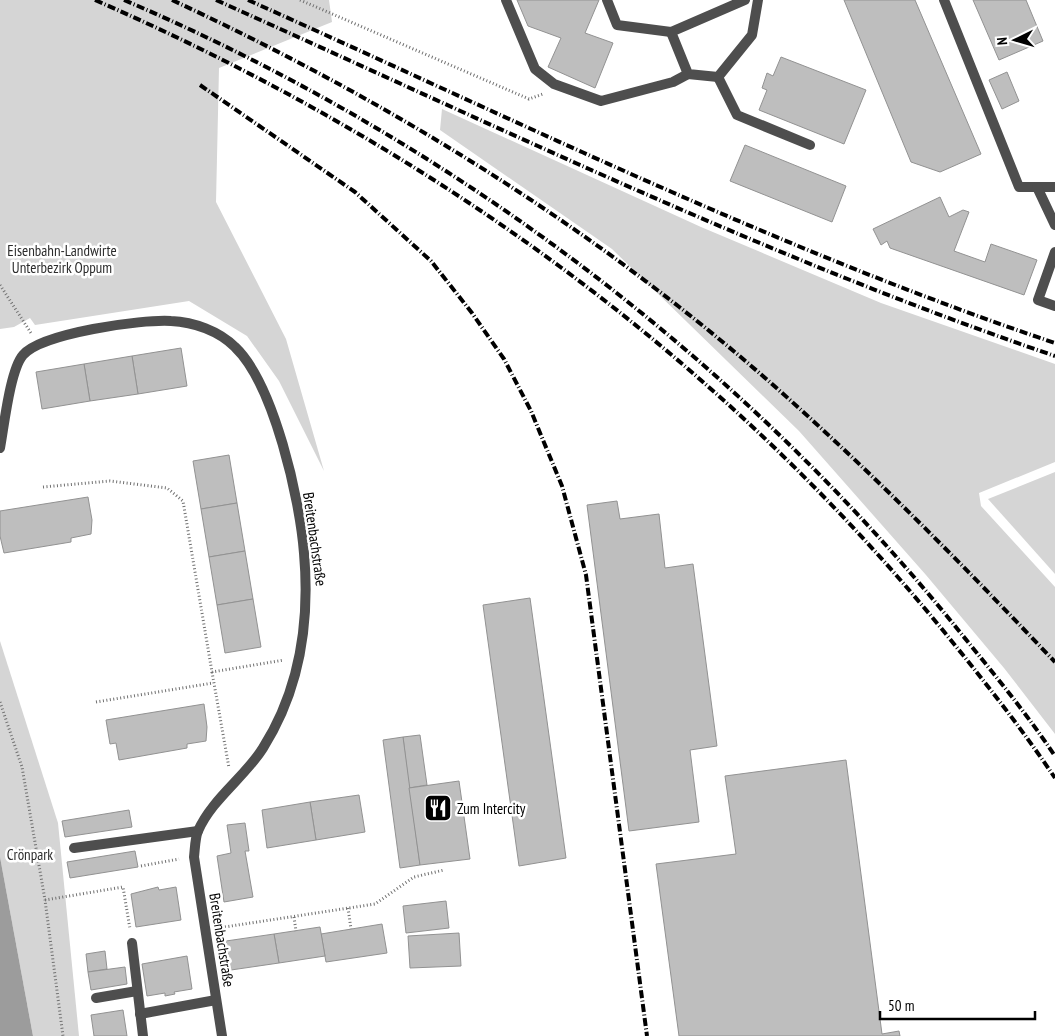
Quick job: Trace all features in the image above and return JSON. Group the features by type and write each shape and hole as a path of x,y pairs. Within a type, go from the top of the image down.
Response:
{"street":[{"path":"506,0 535,69 554,84 600,101 673,82 688,74 718,77"},
{"path":"607,0 617,25 671,32 745,0"},
{"path":"718,77 752,35 758,0"},
{"path":"944,0 1019,187 1055,187"},
{"path":"671,32 688,74"},
{"path":"718,77 738,115 810,145"},
{"path":"1037,187 1055,225"},
{"path":"1055,252 1038,300 1055,306"},
{"name":"Breitenbachstraße","path":"0,448 15,372 22,355 37,344 53,338 137,322 171,321 206,328 235,347 258,378 273,411 291,480 304,550 307,593 302,656 288,702 263,749 218,801 198,831 194,857 222,1036"},
{"path":"74,848 198,831"},
{"path":"132,943 143,1036"},
{"path":"96,998 137,991"},
{"path":"140,1014 216,1000"}],"path":[{"path":"300,0 529,99 551,92 554,84"},
{"path":"0,285 24,321"},
{"path":"43,487 110,481 167,488 183,501 232,786"},
{"path":"212,672 302,656"},
{"path":"96,702 213,683"},
{"path":"0,702 22,767 44,900 63,1036"},
{"path":"140,866 194,857"},
{"path":"205,930 375,904 414,877 444,870"},
{"path":"44,900 123,887 132,943"},
{"path":"348,908 351,929"},
{"path":"294,917 296,930"}],"green space":[{"name":"Eisenbahn-Landwirte Unterbezirk Oppum","path":"0,0 329,0 332,22 219,68 216,202 286,339 324,471 279,381 247,336 189,301 35,325 30,318 14,327 0,329"},
{"path":"442,109 701,227 881,303 1055,364 1055,462 979,493 981,506 1055,587 1055,734 1004,668 926,575 799,431 612,249 440,130"},
{"path":"1055,472 1055,574 988,499"},
{"name":"Crönpark","path":"0,641 58,823 79,1036 33,1036 0,857"}],"shaded area":[{"path":"0,857 33,1036 0,1036"}],"building":[{"path":"517,0 599,0 585,33 613,43 595,88 548,67 561,38 528,26"},
{"path":"844,0 915,0 981,154 940,172 911,162"},
{"path":"973,0 1026,0 1043,41 999,60"},
{"path":"781,57 866,90 844,144 759,110 767,90 762,88 767,73 773,76"},
{"path":"1007,72 1019,101 1002,109 989,80"},
{"path":"745,145 846,186 832,222 730,181"},
{"path":"940,197 949,217 963,210 969,212 954,251 985,262 991,244 1037,260 1024,295 890,248 887,241 881,245 873,229"},
{"path":"181,348 187,386 138,394 132,356"},
{"path":"132,356 138,394 90,401 84,364"},
{"path":"84,364 90,401 42,409 36,372"},
{"path":"229,455 237,503 201,509 193,461"},
{"path":"88,497 92,520 91,534 71,538 71,542 4,553 0,536 0,511"},
{"path":"617,501 620,519 659,514 665,568 693,564 717,746 690,750 699,822 629,831 587,505"},
{"path":"237,503 245,551 209,557 201,509"},
{"path":"245,551 253,599 217,605 209,557"},
{"path":"530,598 566,858 519,866 483,605"},
{"path":"253,599 261,647 225,653 217,605"},
{"path":"204,704 207,727 206,741 187,744 187,748 119,760 116,743 110,744 106,720"},
{"path":"420,735 427,785 409,788 403,737"},
{"path":"403,737 420,865 400,868 383,740"},
{"path":"846,760 882,1034 899,1031 900,1036 679,1036 656,864 736,854 725,776"},
{"name":"Zum Intercity","path":"459,781 470,859 420,865 409,788"},
{"path":"359,795 365,832 316,840 310,802"},
{"path":"310,802 316,840 267,848 262,810"},
{"path":"129,810 132,827 65,837 62,821"},
{"path":"245,823 249,851 245,851 253,897 224,902 217,856 231,853 227,825"},
{"path":"135,851 138,867 70,878 67,862"},
{"path":"158,887 159,890 176,887 181,920 136,927 131,894"},
{"path":"446,901 449,928 406,933 403,906"},
{"path":"382,924 387,953 326,962 321,934"},
{"path":"320,927 325,956 279,963 274,934"},
{"path":"459,933 461,966 410,968 408,936"},
{"path":"274,934 279,963 231,970 226,941"},
{"path":"105,951 107,969 88,972 86,954"},
{"path":"187,956 192,989 174,992 175,994 165,996 165,993 147,996 142,964"},
{"path":"125,967 127,984 91,990 88,972"},
{"path":"123,1010 127,1036 94,1036 91,1015"}],"railway":[{"path":"95,0 216,57 333,119 447,188 556,263 660,345 759,433 853,527 956,646 1055,778"},
{"path":"124,0 243,55 358,118 470,187 577,263 680,345 777,433 869,527 981,658 1055,756"},
{"path":"172,0 251,38 406,122 482,168 555,216 627,267 764,377 840,446 949,552 1055,662"},
{"path":"216,0 631,188 736,233 948,318 1055,356"},
{"path":"248,0 748,225 849,267 1055,343"},
{"path":"200,85 355,192 431,261 472,313 504,359 531,411 562,486 586,575 647,1036"}],"place":[{"name":"Zum Intercity","path":"438,808"}]}
